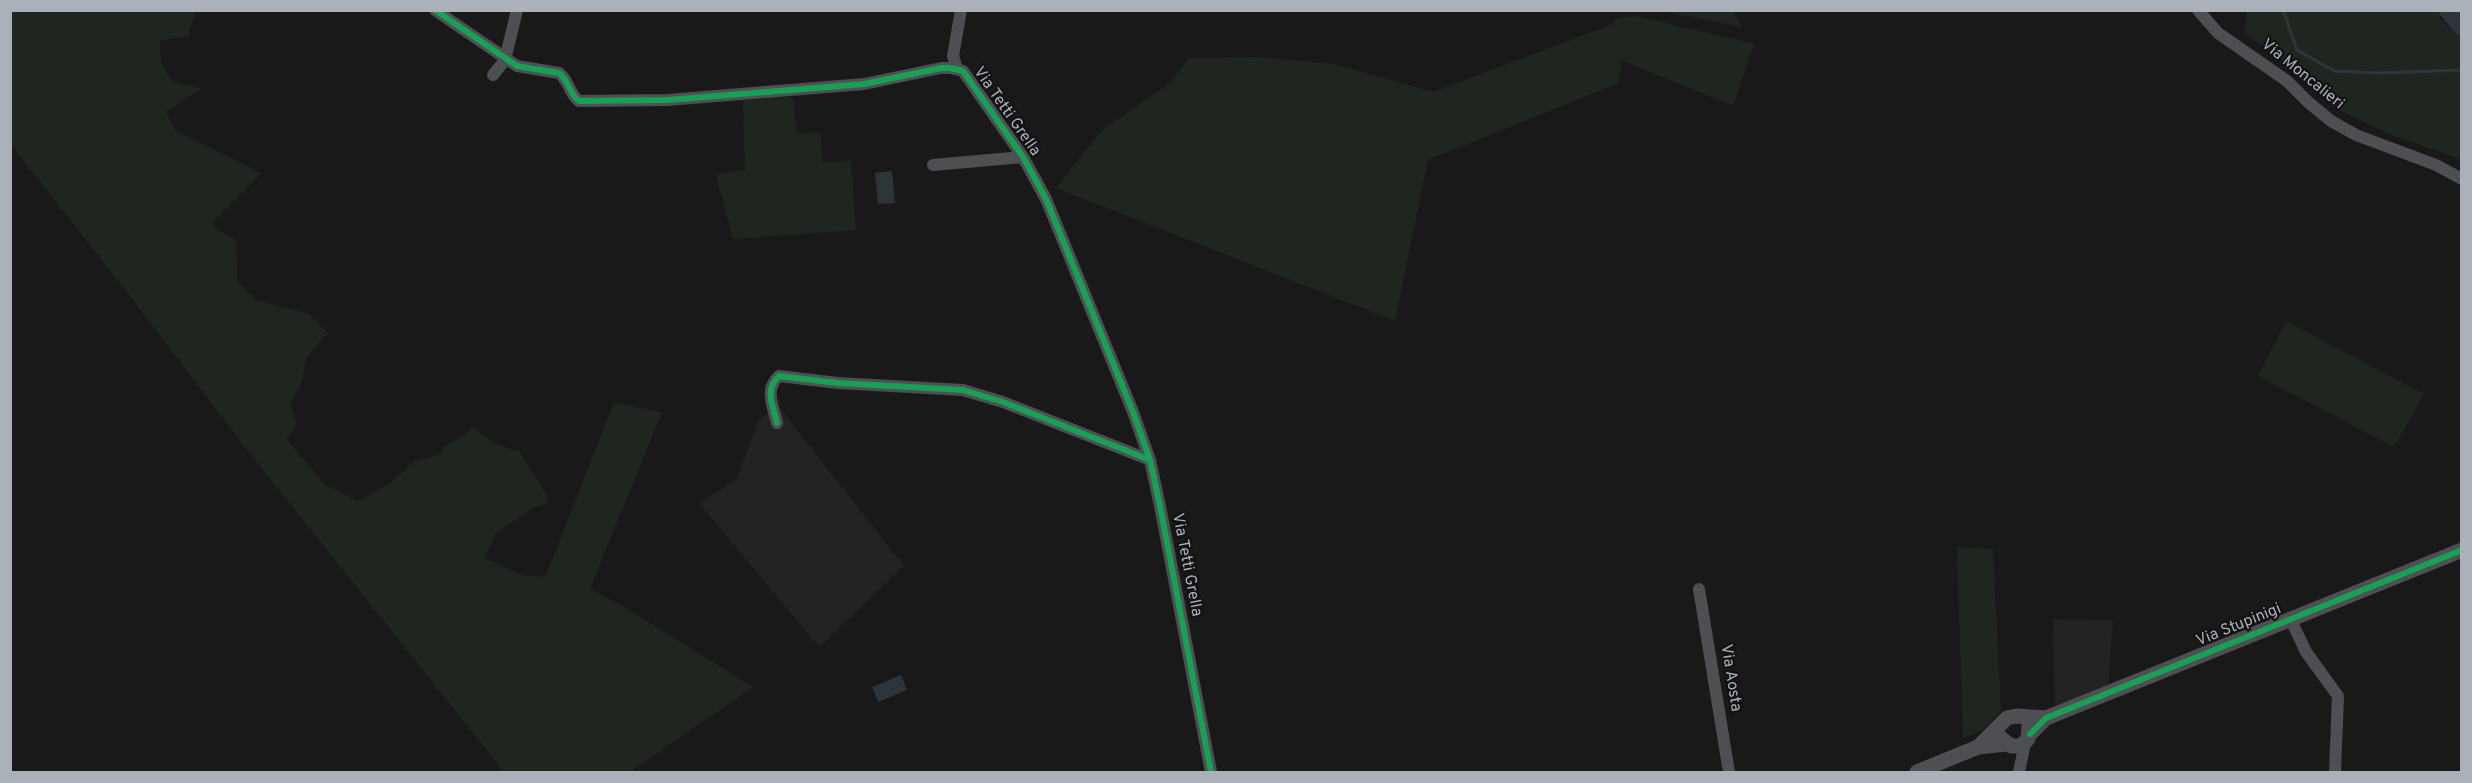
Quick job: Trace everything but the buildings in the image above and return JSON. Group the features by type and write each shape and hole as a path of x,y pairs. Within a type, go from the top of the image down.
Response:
{"street":[{"name":"Via Tetti Grella","path":"435,10 505,60 526,69 554,70 564,77 576,99 585,102 667,100 864,84 941,68 957,69 968,76 1023,158 1052,212 1133,412 1150,460 1211,772"},
{"path":"493,75 505,60 518,10"},
{"path":"957,69 953,56 961,10"},
{"name":"Via Moncalieri","path":"2198,10 2218,33 2287,81 2331,121 2356,135 2436,165 2462,179"},
{"path":"933,165 1023,158"},
{"path":"777,423 770,391 771,382 779,376 838,383 963,390 1003,402 1150,460"},
{"name":"Via Stupinigi","path":"2018,742 2046,718 2462,550"},
{"name":"Via Aosta","path":"1699,589 1729,772"},
{"path":"2290,620 2306,652 2338,696 2335,772"},
{"path":"1978,747 2007,718 2022,717 2029,724 2018,742 2019,772"},
{"name":"Via Stupinigi","path":"2022,717 2046,718"},
{"path":"2000,726 2000,736 2018,742"},
{"path":"1917,772 1978,747 2018,742"}],"shaded area":[{"path":"11,10 196,11 188,36 160,41 161,63 172,81 201,89 166,112 176,131 261,173 211,224 236,241 237,281 255,300 309,314 328,333 306,358 302,383 291,402 296,424 287,439 324,484 357,501 389,484 414,461 440,454 448,444 462,437 472,427 495,444 520,452 546,494 547,504 535,507 496,533 485,558 521,575 545,577 614,403 662,412 590,589 628,609 753,687 630,772 504,772 251,455 11,145"},
{"path":"1663,11 1733,11 1742,27"},
{"path":"2247,11 2440,11 2440,18 2461,39 2461,159 2391,135 2337,109 2277,56 2245,34"},
{"path":"1637,16 1754,44 1733,106 1621,60 1619,83 1428,160 1395,321 1056,188 1102,130 1170,83 1189,58 1256,57 1334,64 1433,92 1608,26 1617,18"},
{"path":"793,97 797,134 820,132 823,163 851,161 856,230 733,239 716,175 745,170 743,100"},
{"path":"892,171 895,203 878,204 875,173"},
{"path":"2286,321 2424,394 2394,447 2258,376"},
{"path":"779,407 904,566 819,647 699,503 736,480 759,419"},
{"path":"1957,547 1993,549 2001,711 1982,730 1963,739"},
{"path":"2053,619 2113,620 2108,689 2055,708"},
{"path":"901,675 907,690 878,702 872,687"}],"waterway":[{"path":"2283,10 2297,50 2334,71 2381,73 2462,70"},
{"path":"2448,10 2462,27"}],"cycle path":[{"path":"435,10 517,66 559,73 579,101 667,100 864,84 941,68 963,71 1023,157 1046,199 1133,412 1150,460 1211,772"},
{"path":"777,423 771,392 774,381 779,376 838,383 963,390 1003,402 1150,460"},
{"path":"2030,734 2046,718 2462,550"}]}
